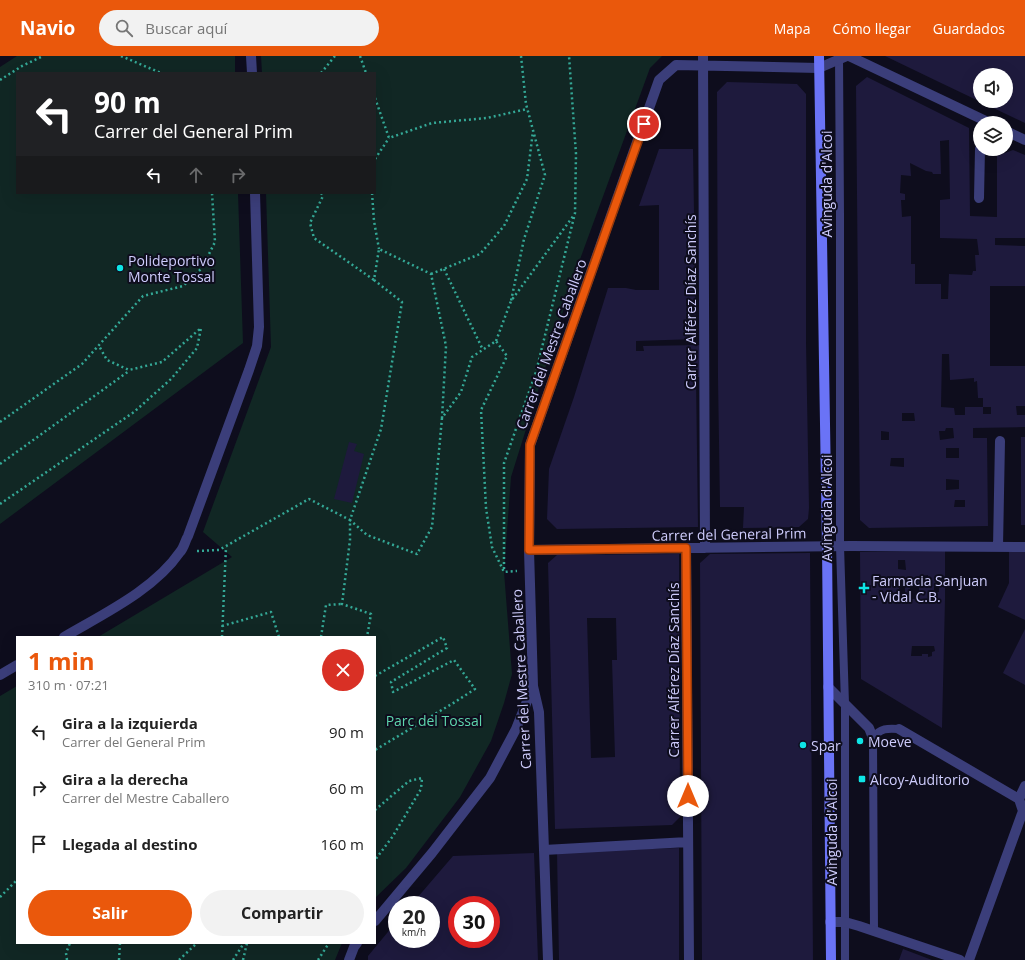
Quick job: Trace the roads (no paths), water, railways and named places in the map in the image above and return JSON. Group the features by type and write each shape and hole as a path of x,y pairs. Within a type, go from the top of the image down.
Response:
{"main road":[{"name":"Avinguda d'Alcoi","path":"819,56 827,546 831,960"}],"street":[{"path":"251,56 252,72"},
{"path":"819,68 843,57 973,117"},
{"name":"Carrer del Mestre Caballero","path":"548,960 539,712 533,686 529,571 530,445 659,80 676,65 703,60 819,68"},
{"name":"Carrer Alférez Díaz Sanchís","path":"703,60 705,548"},
{"path":"1013,134 1025,140"},
{"path":"979,198 980,156"},
{"path":"66,636 147,587 168,567 181,551 257,346 259,327 255,194"},
{"path":"998,547 1000,441"},
{"name":"Carrer del General Prim","path":"529,550 827,546 1025,547"},
{"name":"Carrer Alférez Díaz Sanchís","path":"686,548 689,960"},
{"path":"0,675 16,666"},
{"path":"376,920 432,853 490,778 516,729 533,686"},
{"path":"828,687 869,728 873,738"},
{"path":"899,729 1018,799 1023,811 969,960"},
{"path":"1018,799 1025,786"},
{"path":"544,850 688,842"},
{"path":"830,922 845,922 960,960"},
{"path":"349,960 356,944"}],"lane":[{"name":"Avinguda d'Alcoi","path":"843,57 840,213 840,546 845,704 845,960"},
{"path":"874,931 873,738 877,732 888,728 899,729"}],"place":[{"name":"Polideportivo Monte Tossal","path":"120,268"},
{"name":"Farmacia Sanjuan - Vidal C.B.","path":"864,588"},
{"name":"Moeve","path":"860,741"},
{"name":"Spar","path":"803,745"},
{"name":"Alcoy-Auditorio","path":"862,779"}],"park label":[{"name":"Parc del Tossal","path":"434,720"}]}
